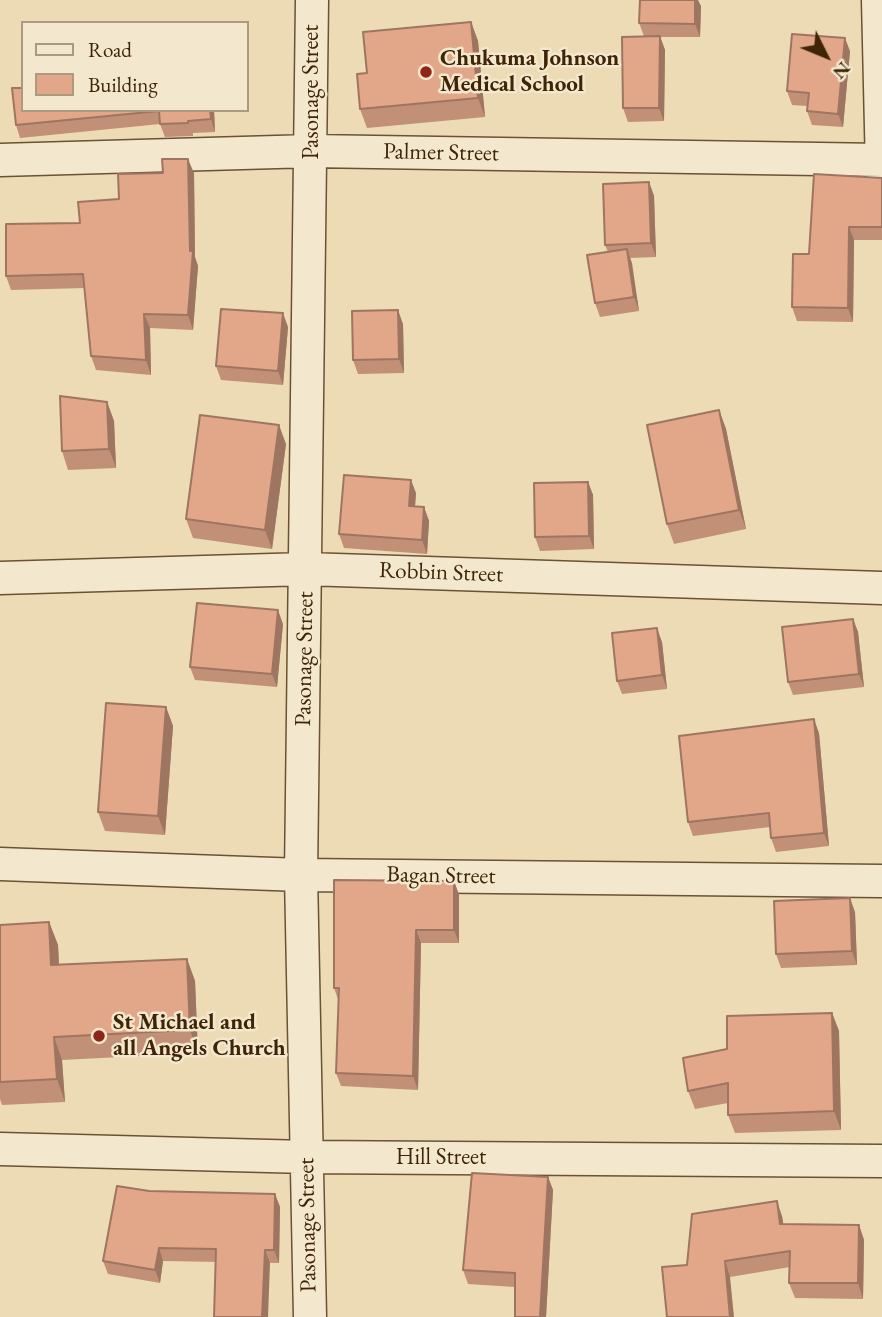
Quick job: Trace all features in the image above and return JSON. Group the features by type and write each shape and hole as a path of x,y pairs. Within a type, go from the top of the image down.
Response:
{"street":[{"name":"Pasonage Street","path":"310,1317 301,875 312,0"},
{"path":"878,0 882,171"},
{"name":"Palmer Street","path":"0,160 311,151 882,160"},
{"name":"Robbin Street","path":"0,578 306,569 882,587"},
{"name":"Bagan Street","path":"0,864 301,875 882,881"},
{"name":"Hill Street","path":"0,1149 307,1157 882,1161"}],"building":[{"path":"640,0 695,0 695,24 639,23"},
{"name":"Chukuma Johnson Medical School","path":"471,22 478,98 360,109 357,74 367,73 363,32"},
{"path":"792,34 845,38 838,114 807,111 809,93 787,91"},
{"path":"660,36 659,108 623,108 622,37"},
{"path":"12,88 21,88 21,112 149,112 16,125"},
{"path":"159,112 210,112 211,119 160,124"},
{"path":"162,159 188,159 190,251 193,251 188,315 144,314 146,360 91,356 83,274 6,276 6,224 80,223 78,202 119,199 118,174 163,173"},
{"path":"814,174 882,178 882,227 849,227 848,308 792,307 793,254 809,254"},
{"path":"649,182 651,243 605,245 603,184"},
{"path":"627,249 634,297 595,303 587,255"},
{"path":"221,309 283,313 278,371 216,366"},
{"path":"398,310 399,359 353,360 352,311"},
{"path":"60,396 107,402 109,449 62,451"},
{"path":"719,410 739,510 667,524 647,425"},
{"path":"200,415 279,425 265,530 186,519"},
{"path":"344,475 411,480 409,506 424,507 422,540 339,534"},
{"path":"588,482 589,536 535,537 534,483"},
{"path":"197,603 278,610 272,674 190,667"},
{"path":"853,619 859,674 788,682 782,627"},
{"path":"657,628 662,675 617,681 612,633"},
{"path":"106,703 166,707 158,816 98,812"},
{"path":"814,719 824,833 771,838 769,813 688,822 679,736"},
{"path":"334,880 454,881 454,930 416,930 413,1076 336,1073 339,988 334,988"},
{"path":"850,898 852,951 776,954 774,901"},
{"name":"St Michael and all Angels Church","path":"49,922 51,965 187,959 190,1030 54,1037 57,1079 0,1082 0,925"},
{"path":"832,1013 834,1111 728,1115 728,1083 688,1091 683,1058 727,1049 727,1016"},
{"path":"472,1173 548,1177 540,1317 515,1317 515,1273 463,1270"},
{"path":"117,1186 149,1191 275,1194 274,1250 265,1250 262,1317 214,1317 216,1249 159,1248 155,1270 103,1261"},
{"path":"777,1201 780,1224 859,1225 858,1283 789,1283 790,1251 725,1261 730,1317 667,1317 662,1267 687,1265 692,1214"}],"place":[{"name":"Chukuma Johnson Medical School","path":"426,72"},
{"name":"St Michael and all Angels Church","path":"99,1036"}]}
